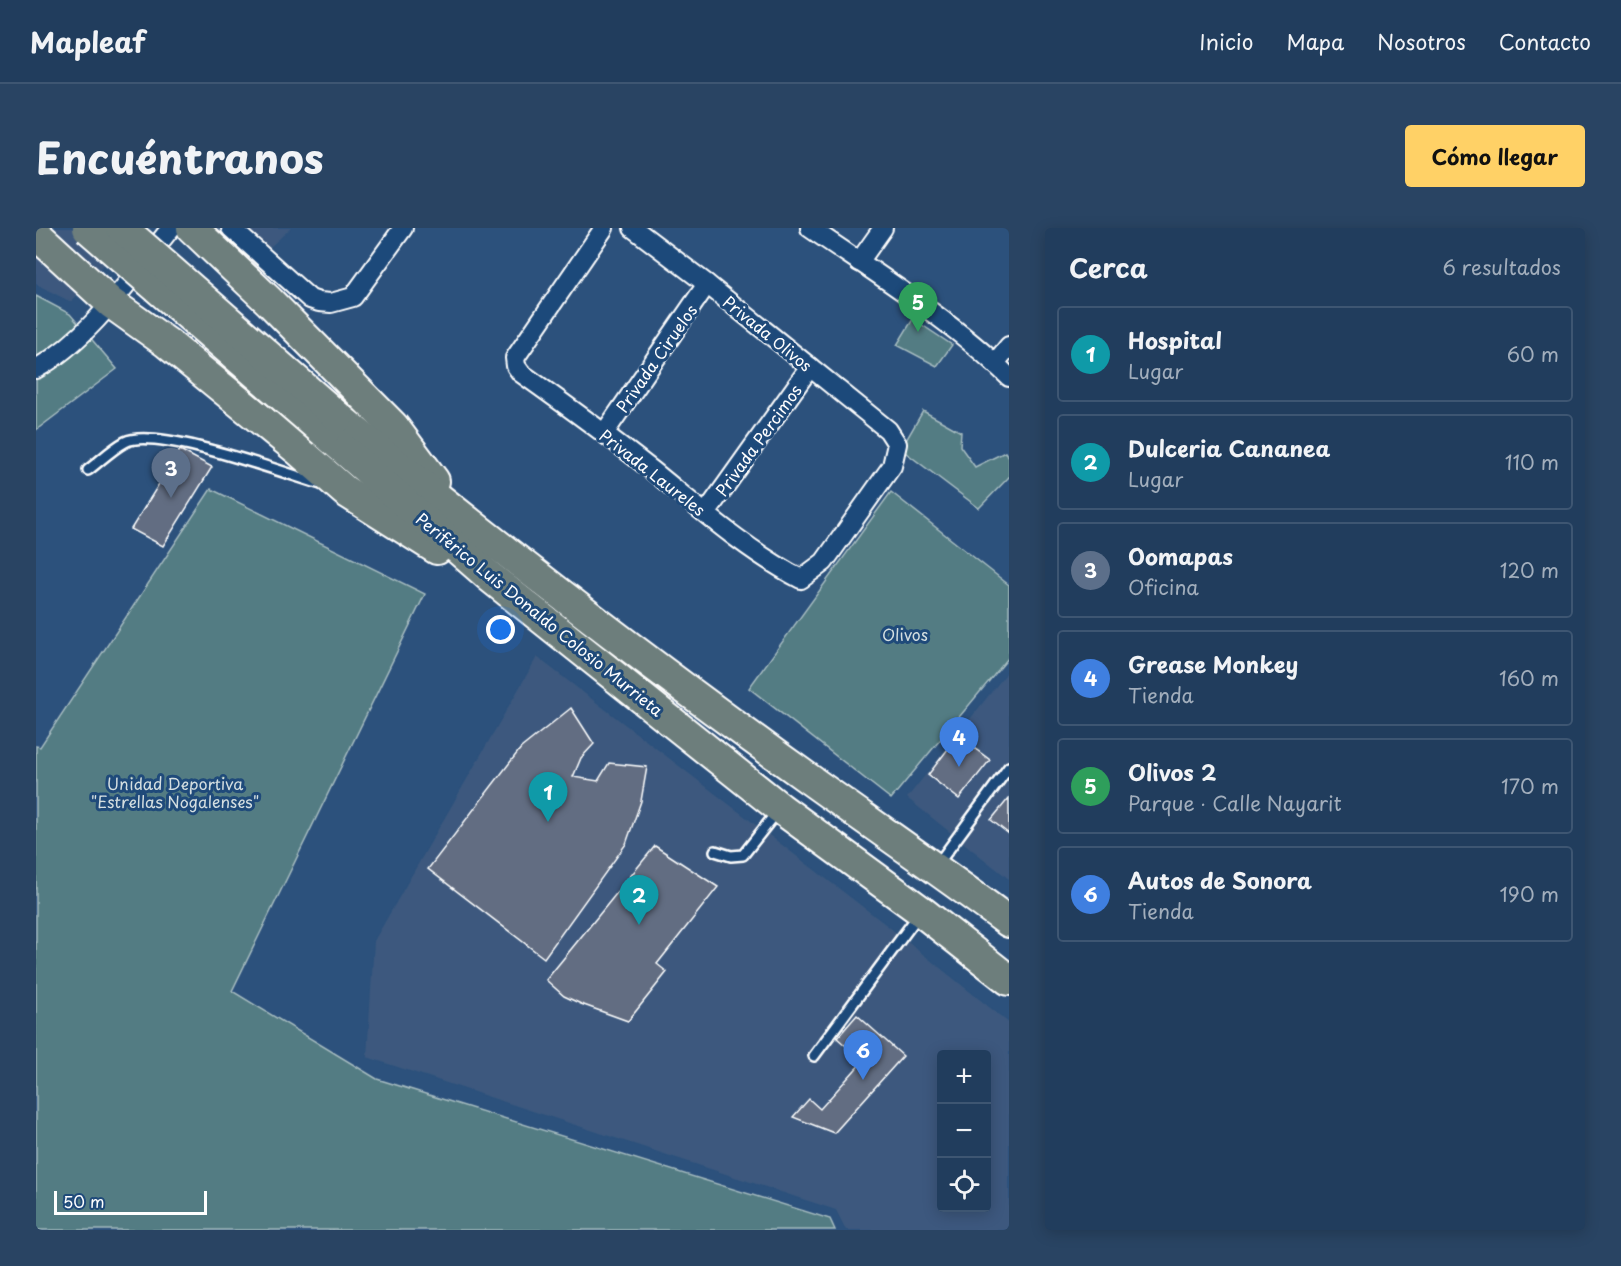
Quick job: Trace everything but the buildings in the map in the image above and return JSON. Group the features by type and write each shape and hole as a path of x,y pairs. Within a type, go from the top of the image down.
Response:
{"main road":[{"name":"Periférico Luis Donaldo Colosio Murrieta","path":"88,228 331,424 463,519 606,629 800,772 1009,922"},
{"name":"Periférico Luis Donaldo Colosio Murrieta","path":"122,228 331,424 490,578 780,808 921,911 1009,981"},
{"path":"192,228 270,302 393,426 463,519"},
{"path":"36,234 111,303 167,343 345,491 418,538 490,578"}],"street":[{"path":"36,369 76,340 111,303 171,228"},
{"path":"231,228 310,299 331,303 342,302 353,297 403,228"},
{"name":"Privada Laureles","path":"604,228 515,358 516,366 521,373 605,432 705,513 776,566 801,579"},
{"name":"Privada Olivos","path":"633,228 707,284 888,430 897,444 892,466 824,562 801,579"},
{"path":"810,228 941,321 995,363 1009,377"},
{"path":"859,262 883,228"},
{"name":"Privada Ciruelos","path":"605,432 707,284"},
{"path":"995,363 1009,346"},
{"name":"Privada Percimos","path":"705,513 810,367"}],"lane":[{"path":"88,470 126,441 147,438 162,439 191,445 345,491"},
{"path":"935,867 1009,767"},
{"path":"715,851 731,856 743,855 780,808"},
{"path":"814,1056 921,911"}],"shaded area":[{"path":"36,228 136,228 71,302 36,284"},
{"path":"236,228 291,228 268,249"},
{"path":"537,657 889,927 1009,1023 1009,1230 846,1230 836,1210 367,1057 374,941"},
{"path":"1009,670 1009,879 907,798"}],"green space":[{"path":"36,296 70,314 117,369 36,430"},
{"path":"913,319 952,345 937,366 897,345"},
{"path":"923,411 961,432 960,446 975,467 1005,452 1009,458 1009,477 979,508 901,449"},
{"name":"Unidad Deportiva \"Estrellas Nogalenses\"","path":"211,489 425,594 232,991 377,1079 830,1219 835,1230 36,1230 36,746 40,747"},
{"name":"Olivos","path":"891,492 1009,585 1009,657 891,799 749,688"}],"place":[{"name":"Olivos 2","path":"918,332"},
{"name":"Oomapas","path":"171,498"},
{"name":"Grease Monkey","path":"959,767"},
{"name":"Hospital","path":"548,822"},
{"name":"Dulceria Cananea","path":"639,925"},
{"name":"Autos de Sonora","path":"863,1080"}]}
